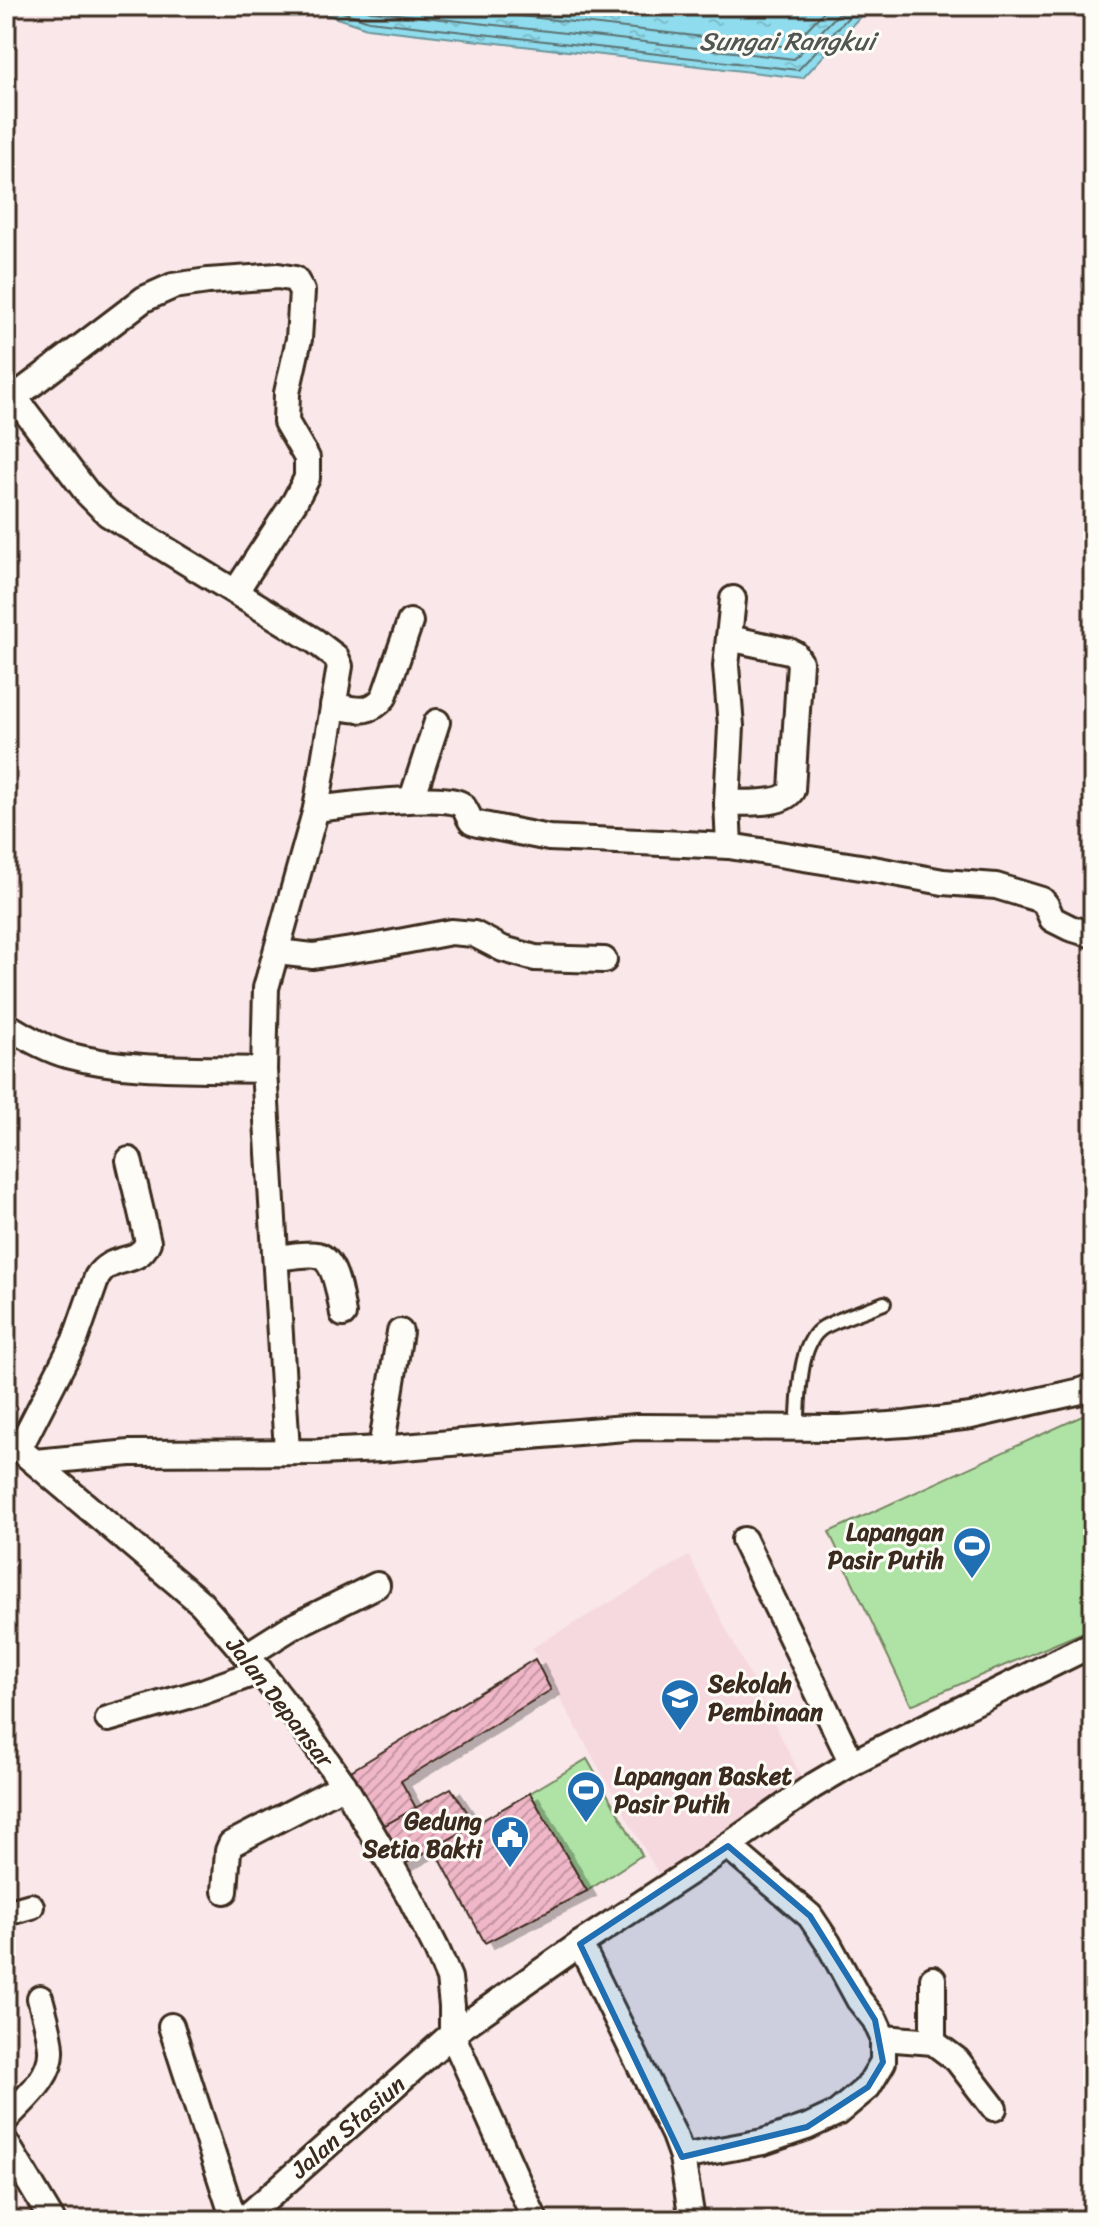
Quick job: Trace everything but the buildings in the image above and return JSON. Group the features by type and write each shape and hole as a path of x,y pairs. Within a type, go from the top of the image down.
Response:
{"street":[{"path":"236,591 307,478 307,458 286,422 287,393 300,327 302,291 295,279 278,276 173,286 144,299 11,391 88,494 108,514 315,641 336,657 340,666 316,809 266,988 264,1070 287,1451"},
{"path":"729,846 727,803 731,726 726,666 733,599"},
{"path":"333,706 367,710 377,706 384,697 410,622"},
{"path":"727,803 780,800 790,795 800,662 789,651 729,638"},
{"path":"412,799 437,722"},
{"path":"316,809 412,799 460,804 472,822 549,838 729,846 943,882 996,886 1039,898 1052,919 1093,935"},
{"path":"277,952 313,956 462,932 535,958 604,960"},
{"path":"6,1025 65,1055 131,1066 264,1070"},
{"path":"129,1160 148,1242 145,1251 102,1268 75,1340 15,1447 130,1453 319,1452 636,1427 840,1428 939,1421 1093,1386"},
{"path":"276,1258 316,1255 323,1258 330,1265 335,1278 343,1314"},
{"path":"381,1449 400,1332"},
{"name":"Jalan Depansar","path":"15,1447 201,1603 253,1663 344,1785 411,1899 449,1978 452,2034"},
{"path":"744,1540 852,1763"},
{"path":"108,1719 202,1692 253,1663 290,1628 377,1585"},
{"name":"Jalan Stasiun","path":"243,2220 452,2034 813,1786 852,1763 1093,1644"},
{"path":"225,1891 231,1844 344,1785"},
{"path":"682,2157 763,2142 837,2113 868,2087 883,2062 883,2038 875,2020 859,2000 810,1916 728,1846"},
{"path":"6,1913 31,1906"},
{"path":"580,1944 674,2135 682,2157 692,2220"},
{"path":"449,1978 486,2011"},
{"path":"933,1979 933,2042"},
{"path":"6,2119 42,2079 50,2064 51,2050 40,1998"},
{"path":"171,2026 234,2220"},
{"path":"452,2034 535,2220"},
{"path":"883,2038 933,2042 957,2060 994,2108"},
{"path":"6,2143 52,2220"}],"lane":[{"path":"797,1428 803,1365 814,1336 823,1328 884,1303"}],"highlighted area":[{"path":"728,1846 810,1916 875,2020 883,2062 868,2087 807,2127 682,2157 580,1944"}],"shaded area":[{"name":"Sekolah Pembinaan","path":"689,1556 802,1778 660,1877 532,1648"}],"green space":[{"name":"Lapangan Pasir Putih","path":"1093,1411 1093,1628 911,1705 829,1532"},
{"name":"Lapangan Basket Pasir Putih","path":"587,1759 642,1855 587,1891 530,1793"}],"water":[{"name":"Sungai Rangkui","path":"300,6 870,6 803,78 367,28"}],"place":[{"name":"Lapangan Pasir Putih","path":"972,1580"},
{"name":"Sekolah Pembinaan","path":"680,1732"},
{"name":"Lapangan Basket Pasir Putih","path":"586,1824"},
{"name":"Gedung Setia Bakti","path":"510,1869"}]}
